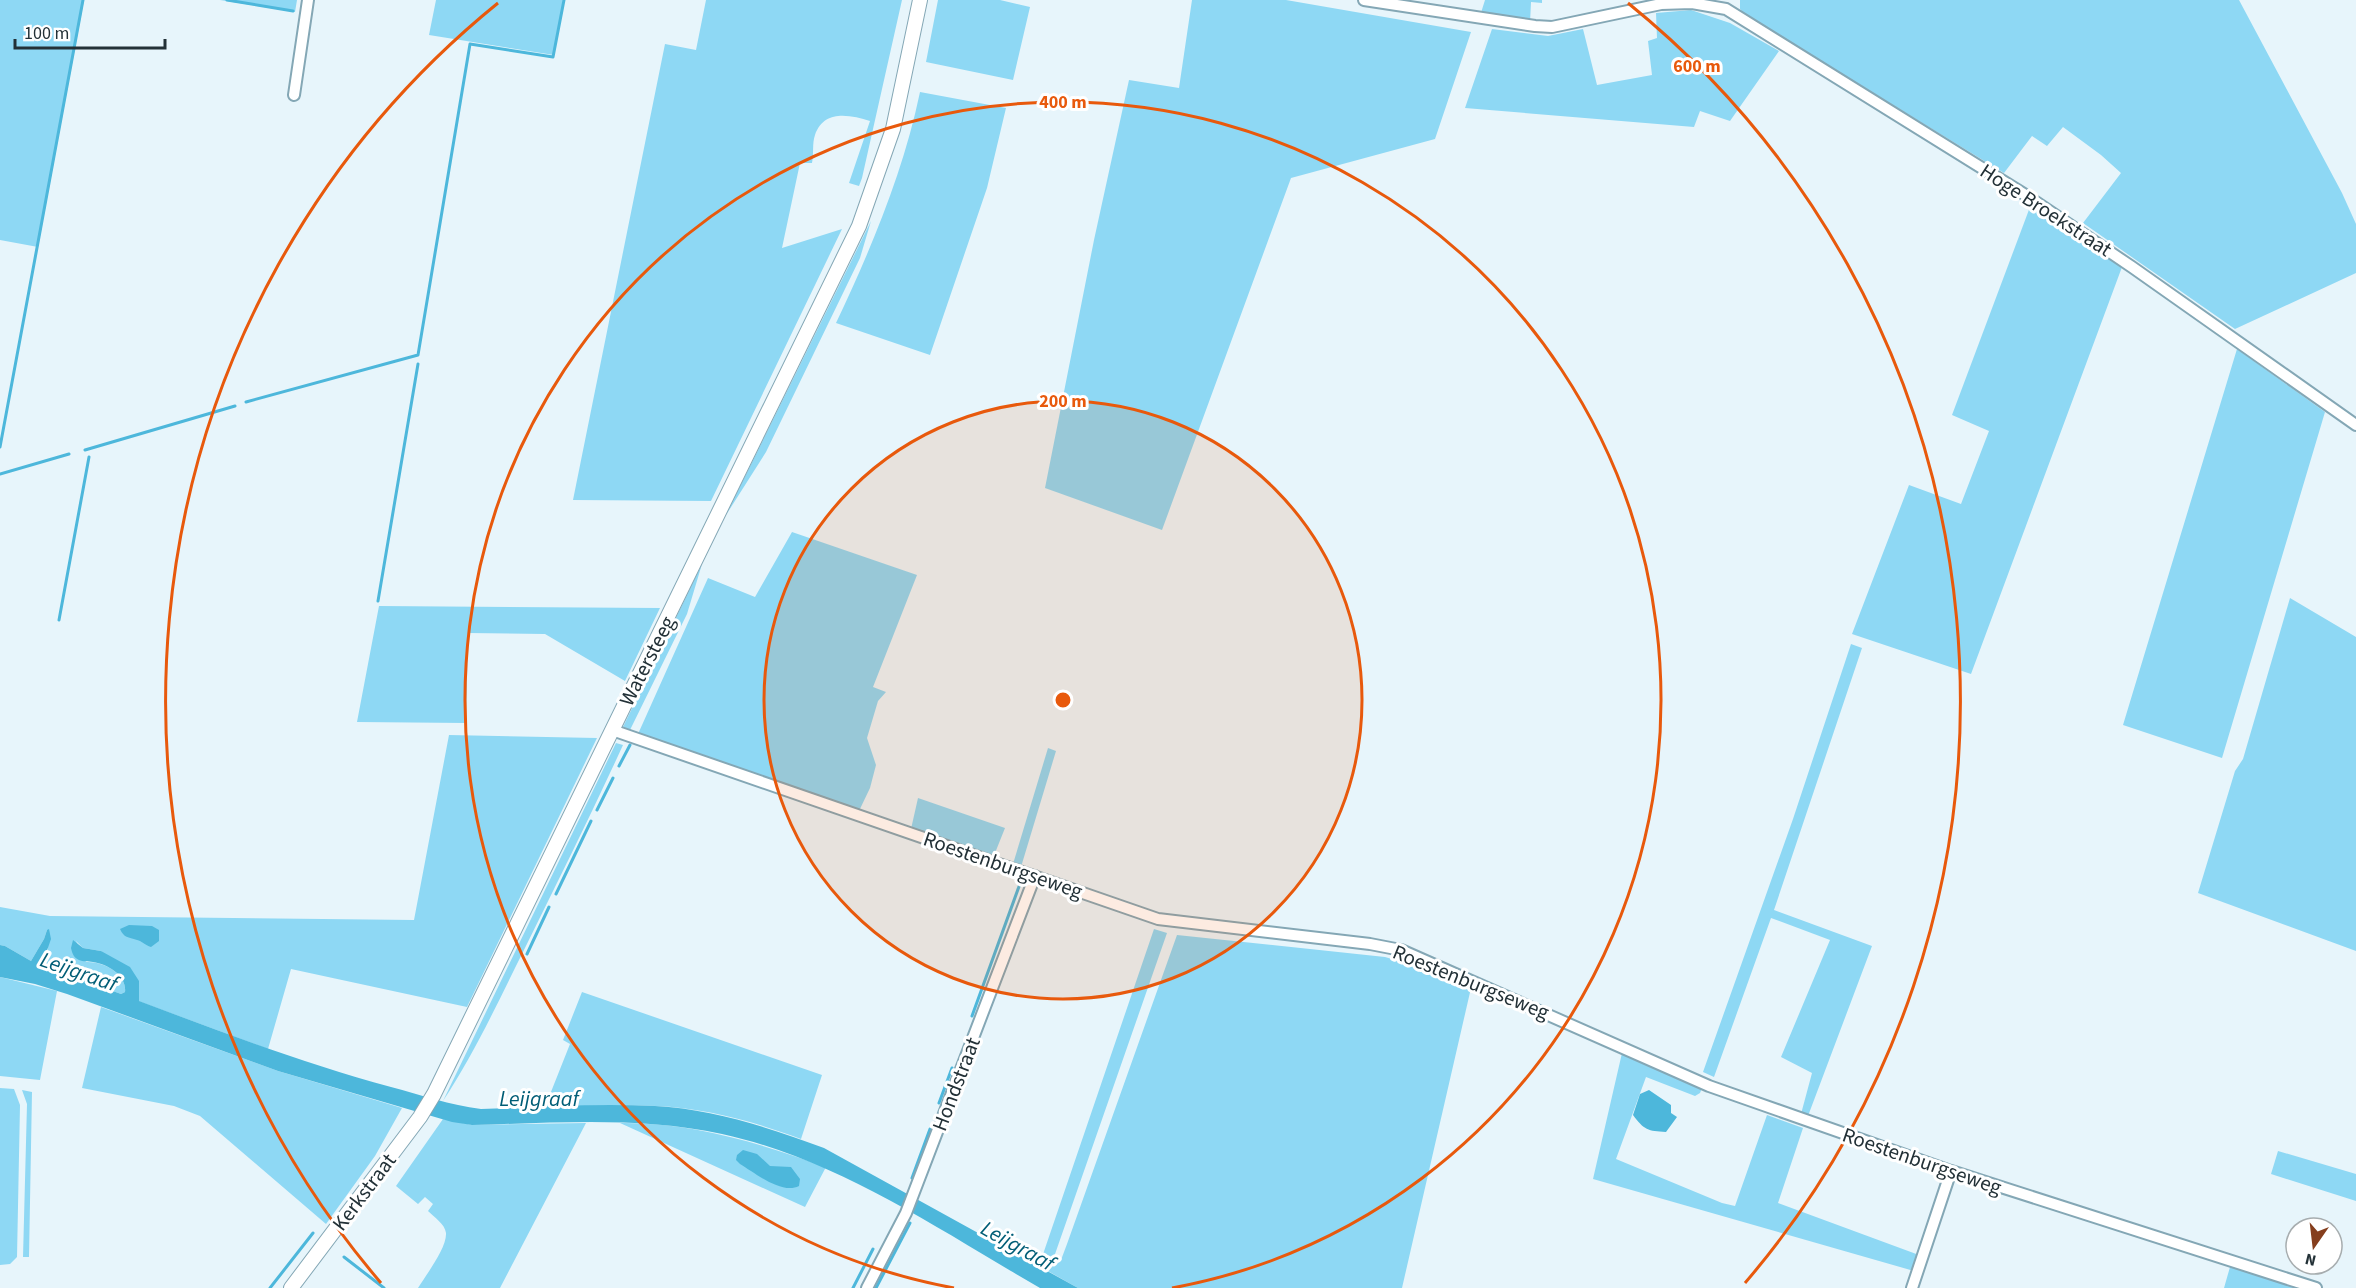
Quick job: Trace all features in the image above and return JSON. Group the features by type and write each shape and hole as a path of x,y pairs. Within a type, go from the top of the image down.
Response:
{"street":[{"path":"294,95 308,0"},
{"name":"Watersteeg","path":"434,1094 859,226 893,129 920,0"},
{"path":"1364,0 1535,27 1552,27 1661,4 1727,4"},
{"name":"Hoge Broekstraat","path":"1727,4 2027,196 2356,425"},
{"name":"Roestenburgseweg","path":"612,730 1158,919 1370,944 1401,950 1709,1086 1951,1171 2316,1288"},
{"name":"Hondstraat","path":"867,1288 906,1214 1035,876"},
{"name":"Kerkstraat","path":"291,1288 422,1114 434,1094"},
{"path":"1912,1288 1951,1171"}],"shaded area":[{"path":"0,0 84,0 38,247 0,240"},
{"path":"220,0 297,0 295,12"},
{"path":"436,0 563,0 554,55 429,35"},
{"path":"706,0 902,0 862,178 859,186 849,183 870,121 838,116 825,121 815,135 812,163 800,163 782,248 842,229 711,501 573,500 665,44 696,50"},
{"path":"938,0 1000,0 1030,7 1013,80 926,62"},
{"path":"1192,0 1286,0 1471,32 1435,139 1291,178 1162,530 1045,488 1094,240 1129,80 1179,88"},
{"path":"1485,0 1542,0 1542,3 1531,2 1530,23 1480,16"},
{"path":"1740,0 2239,0 2342,193 2356,224 2356,273 2235,329 2083,223 2121,173 2063,127 2047,146 2032,136 2004,173 1744,14 1740,9"},
{"path":"1691,10 1730,23 1779,51 1730,121 1700,111 1694,127 1465,108 1492,29 1548,36 1583,29 1597,85 1652,75 1648,41 1657,38 1656,13"},
{"path":"920,92 1006,108 987,188 930,355 836,323 885,210 905,152"},
{"path":"2030,207 2122,267 1971,674 1852,634 1909,485 1961,504 1989,431 1952,415"},
{"path":"871,221 860,258 766,452 726,515"},
{"path":"2237,349 2325,412 2222,758 2123,725"},
{"path":"792,532 917,575 873,687 886,692 878,701 867,738 876,765 870,788 859,811 638,734 708,578 755,597"},
{"path":"702,564 687,614 630,730 623,727"},
{"path":"2290,598 2356,637 2356,951 2198,893 2235,771 2243,759"},
{"path":"379,606 660,608 625,681 545,634 468,633 466,723 357,722"},
{"path":"1851,644 1862,648 1774,910 1872,946 1808,1116 1801,1114 1812,1073 1781,1057 1830,940 1771,918 1714,1077 1703,1072 1793,819"},
{"path":"449,735 597,738 467,1007 291,969 268,1049 138,1001 139,992 101,951 83,948 76,941 86,962 106,966 118,974 125,985 125,992 121,994 41,965 48,952 47,930 31,961 0,945 0,907 50,916 414,920"},
{"path":"616,743 623,745 586,823 485,1028 443,1101"},
{"path":"1048,748 1056,751 1021,867 1013,864"},
{"path":"918,798 1005,828 995,853 991,856 911,829"},
{"path":"129,925 152,926 159,930 159,941 151,947 127,937 120,929"},
{"path":"49,929 51,939 42,965 121,994 125,992 120,976 110,968 76,958 71,948 73,940 83,948 101,951 130,967 139,981 139,1001 295,1058 359,1078 481,1109 612,1105 677,1108 720,1115 804,1141 824,1148 1078,1288 1040,1288 925,1220 847,1178 765,1145 691,1128 660,1125 566,1122 472,1125 452,1122 278,1071 67,994 35,984 0,977 0,945 31,961"},
{"path":"1154,929 1167,933 1054,1257 1061,1260 1177,935 1385,957 1413,965 1471,988 1402,1288 1078,1288 1039,1266"},
{"path":"0,977 57,991 40,1080 0,1076"},
{"path":"582,992 822,1075 801,1139 748,1122 674,1107 629,1105 545,1107 570,1044 563,1040"},
{"path":"101,1007 278,1071 402,1108 375,1156 326,1224 200,1116 174,1106 82,1088"},
{"path":"1622,1053 1702,1088 1695,1096 1646,1077 1616,1159 1722,1203 1735,1206 1767,1115 1803,1128 1778,1203 1919,1255 1914,1271 1593,1179"},
{"path":"0,1088 14,1089 20,1105 17,1257 10,1264 0,1265"},
{"path":"22,1090 32,1092 29,1257 23,1257 27,1104"},
{"path":"1649,1090 1671,1105 1671,1113 1677,1117 1666,1132 1647,1129 1633,1115 1640,1094"},
{"path":"443,1119 472,1125 586,1123 500,1288 418,1288 440,1254 446,1233 441,1224 428,1211 433,1204 425,1197 418,1204 396,1186"},
{"path":"620,1123 699,1130 750,1142 826,1167 805,1207"},
{"path":"743,1150 757,1154 770,1166 791,1167 800,1179 799,1186 785,1188 769,1182 740,1164 736,1160 737,1155"},
{"path":"2278,1151 2356,1174 2356,1201 2271,1174"},
{"path":"2230,1267 2299,1288 2224,1288"}],"waterway":[{"path":"0,447 83,0"},
{"path":"227,0 293,11"},
{"path":"246,402 418,355 470,44 553,57 564,0"},
{"path":"378,601 418,364"},
{"path":"85,450 235,406"},
{"path":"0,474 69,454"},
{"path":"59,620 89,457"},
{"path":"619,766 630,745"},
{"path":"597,810 613,778"},
{"path":"556,894 591,821"},
{"path":"972,1016 1021,881"},
{"path":"527,954 549,907"},
{"path":"939,1103 952,1068"},
{"path":"912,1178 930,1129"},
{"path":"876,1288 910,1223"},
{"path":"270,1288 313,1233"},
{"path":"853,1288 873,1249"},
{"path":"344,1257 384,1288"}],"water label":[{"name":"Leijgraaf","path":"79,971"},
{"name":"Leijgraaf","path":"539,1098"},
{"name":"Leijgraaf","path":"1018,1245"}]}
